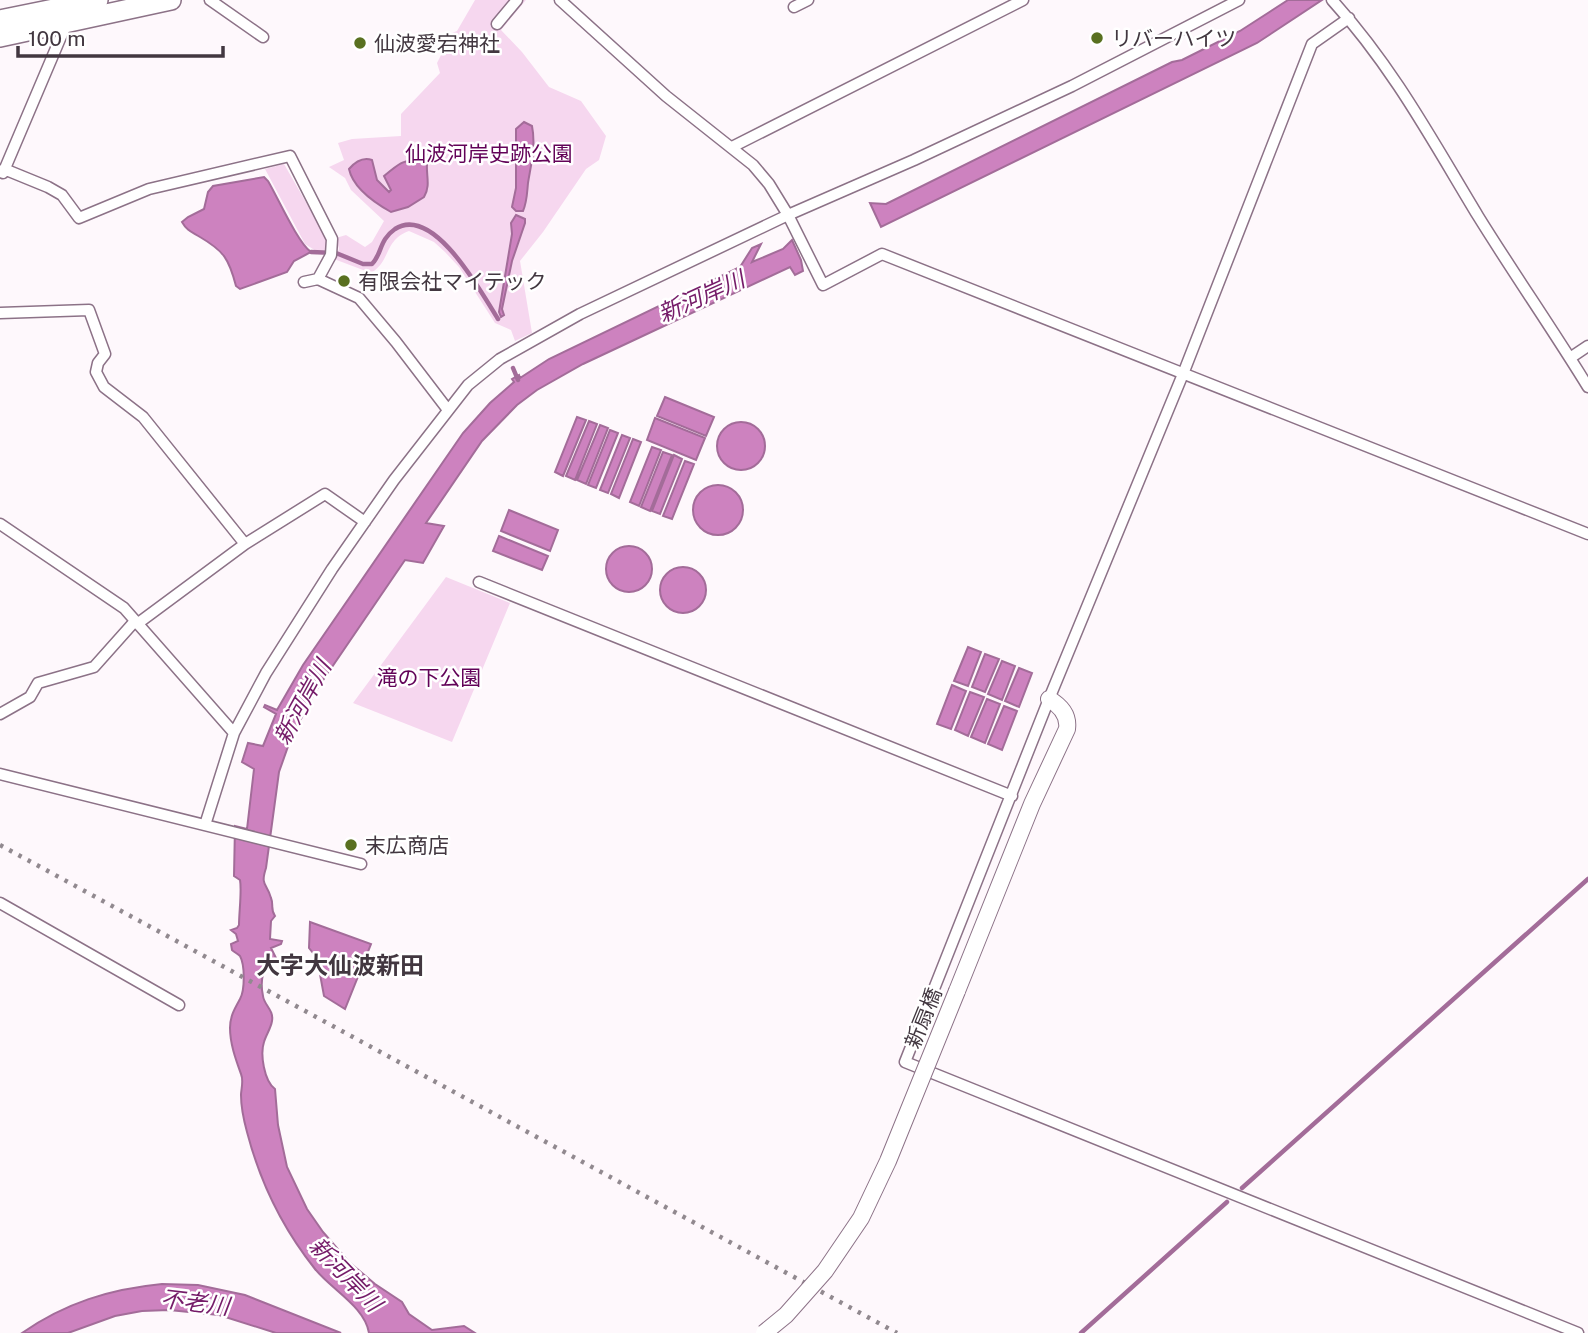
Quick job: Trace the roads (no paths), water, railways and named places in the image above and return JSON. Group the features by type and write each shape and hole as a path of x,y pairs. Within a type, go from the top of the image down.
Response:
{"highway":[{"path":"0,37 98,0"},
{"path":"0,20 72,9 171,0"}],"street":[{"path":"210,0 263,37"},
{"path":"496,24 517,0"},
{"path":"559,0 666,96 753,165 769,184 788,215 823,285 882,254 1588,534"},
{"path":"794,7 808,0"},
{"path":"732,148 1023,0"},
{"path":"205,825 234,733 266,673 394,480 477,377 520,346 580,314 788,215 1059,92 1239,0"},
{"path":"1332,0 1404,90 1479,217 1588,387"},
{"path":"72,9 1,173 48,187 62,195 79,218 149,188 290,156 332,239 331,255 318,279"},
{"path":"1347,16 1311,44 1182,374 905,1062 1578,1333"},
{"path":"304,282 318,279 359,298 397,342 448,410"},
{"path":"0,313 89,310 105,354 98,363 96,372 104,387 143,417 245,544"},
{"path":"1570,358 1588,346"},
{"path":"0,714 30,697 37,683 94,667 136,622 245,544 325,494 365,522"},
{"path":"0,524 124,608 234,733"},
{"path":"479,582 1012,796"},
{"name":"新扇橋","path":"764,1333 786,1315 825,1272 861,1218 888,1161 1032,804 1067,729 1066,716 1056,703 1049,699"},
{"path":"0,774 361,864"},
{"path":"0,903 179,1005"}],"water":[{"path":"1288,0 1322,0 1257,43 881,227 870,203 886,204 1240,31"},
{"path":"524,122 532,126 533,148 525,204 523,211 516,211 512,207 516,188 516,129"},
{"path":"428,157 424,197 408,207 391,212 360,189 349,169 359,161 372,160 377,180 389,192 391,190 384,176 404,162"},
{"path":"264,177 300,240 311,252 294,261 287,272 240,289 236,286 228,262 220,252 182,222 204,209 208,192 213,186"},
{"path":"516,215 525,219 525,223 512,261 502,309 504,315 501,317 499,312 512,234 511,223"},
{"name":"新河岸川","path":"792,240 803,271 795,275 790,267 583,364 537,390 517,405 482,441 426,523 444,526 423,563 405,560 315,692 291,738 279,772 264,878 275,916 271,921 270,939 282,941 271,948 276,958 271,960 265,969 262,985 264,999 272,1017 263,1047 263,1060 268,1080 275,1089 278,1125 287,1167 307,1209 349,1262 402,1302 409,1314 432,1330 464,1326 475,1333 369,1333 355,1307 315,1269 283,1221 252,1151 244,1119 242,1077 232,1046 230,1028 232,1016 242,995 244,971 240,956 232,950 231,944 238,941 231,930 239,925 241,896 240,880 234,876 235,826 247,829 254,769 242,762 248,743 263,746 276,714 264,707 265,705 277,710 303,665 463,433 490,403 514,382 512,379 519,375 520,378 549,359 740,267 752,248 761,244 752,262 783,249"},
{"path":"665,397 714,417 706,436 657,416"},
{"path":"577,417 586,420 563,476 555,472"},
{"path":"655,418 705,438 696,460 647,440"},
{"path":"589,421 597,424 575,480 566,476"},
{"path":"741,422 758,429 765,446 758,463 741,470 724,463 717,446 724,429"},
{"path":"600,425 608,428 586,484 577,480"},
{"path":"610,430 618,433 596,488 588,485"},
{"path":"622,435 630,438 608,493 600,490"},
{"path":"633,439 641,442 619,498 611,494"},
{"path":"652,447 661,450 639,506 630,502"},
{"path":"663,452 672,455 650,511 641,507"},
{"path":"674,455 682,459 660,514 652,511"},
{"path":"685,461 694,464 672,519 663,516"},
{"path":"718,485 736,492 743,510 736,528 718,535 700,528 693,510 700,492"},
{"path":"509,510 558,530 550,551 501,531"},
{"path":"499,536 548,556 542,570 493,551"},
{"path":"629,546 645,553 652,569 645,585 629,592 613,585 606,569 613,553"},
{"path":"683,567 699,574 706,590 699,606 683,613 667,606 660,590 667,574"},
{"path":"968,647 981,652 968,686 954,681"},
{"path":"985,654 999,659 985,692 972,687"},
{"path":"1002,661 1015,666 1002,700 988,694"},
{"path":"1019,668 1032,673 1019,707 1005,701"},
{"path":"952,685 966,691 951,729 937,724"},
{"path":"970,692 984,697 968,736 955,730"},
{"path":"987,699 1000,704 985,743 971,737"},
{"path":"1004,706 1017,711 1002,750 988,744"},
{"path":"310,922 371,944 345,1009 324,996 317,958 309,948"},
{"name":"不老川","path":"162,1284 198,1285 245,1295 341,1333 276,1333 219,1315 169,1310 115,1316 68,1333 22,1333 55,1313 89,1299"}],"waterway":[{"path":"311,252 336,253 363,264 372,264 383,242 395,229 410,225 425,229 441,240 455,255 498,319"},
{"path":"513,368 518,380"},
{"path":"1242,1188 1588,879"},
{"path":"1081,1333 1227,1202"}],"railway":[{"path":"0,845 897,1333"}],"place":[{"name":"リバーハイツ","path":"1097,38"},
{"name":"仙波愛宕神社","path":"360,43"},
{"name":"有限会社マイテック","path":"344,281"},
{"name":"末広商店","path":"351,845"}],"district":[{"name":"大字大仙波新田","path":"340,965"}],"park label":[{"name":"仙波河岸史跡公園","path":"489,153"},
{"name":"滝の下公園","path":"429,677"}]}
